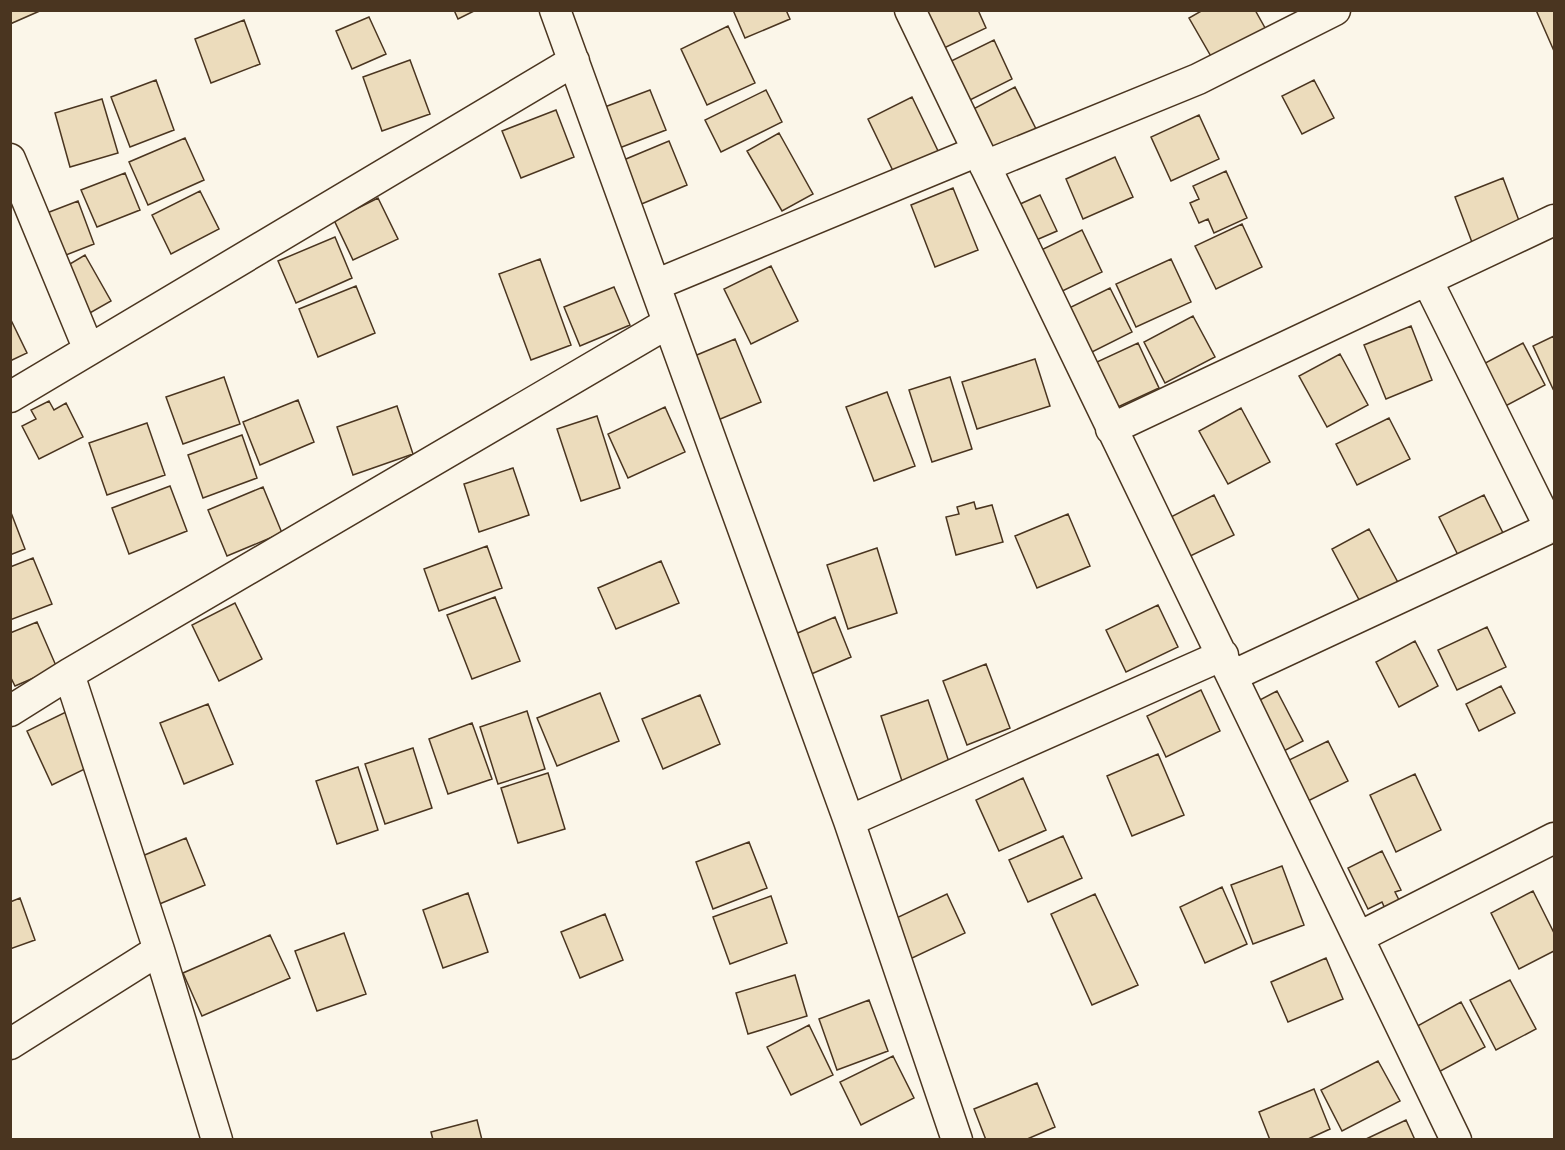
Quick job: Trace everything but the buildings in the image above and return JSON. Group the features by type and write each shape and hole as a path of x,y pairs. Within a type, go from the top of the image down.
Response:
{"street":[{"path":"555,10 849,821 957,1140"},
{"path":"910,10 1111,429 1229,665 1456,1140"},
{"path":"655,285 982,159 1198,79 1335,10"},
{"path":"10,397 574,62"},
{"path":"10,159 89,350"},
{"path":"1111,429 1554,220"},
{"path":"849,821 1229,665 1552,527 1427,280"},
{"path":"10,711 69,674 668,323"},
{"path":"69,674 159,950 217,1140"},
{"path":"1359,937 1554,838"},
{"path":"10,1044 159,950"}]}
